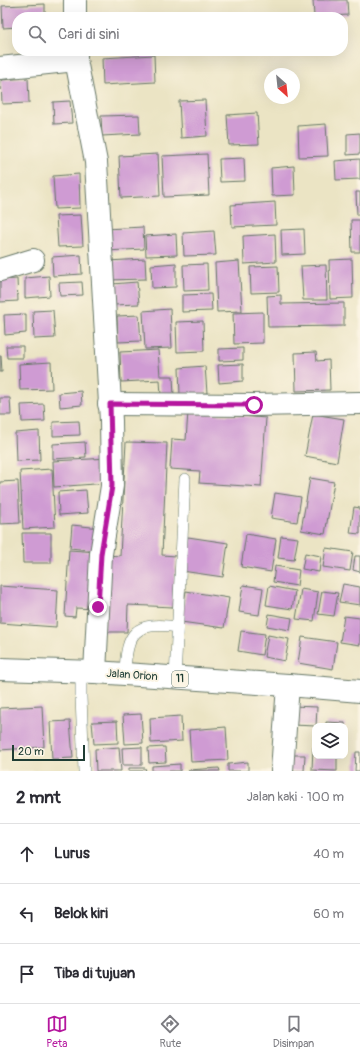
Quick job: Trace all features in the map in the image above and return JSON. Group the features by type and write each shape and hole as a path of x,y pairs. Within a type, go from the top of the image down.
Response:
{"main road":[{"path":"75,0 76,12"},
{"path":"0,68 70,56"},
{"path":"76,56 96,162 110,404 112,486 101,554 88,672"},
{"path":"0,270 33,260"},
{"path":"110,404 254,405 360,403"},
{"name":"Jalan Orion","path":"0,669 124,674 360,691"},
{"path":"282,771 288,685"}],"lane":[{"path":"175,678 185,479"},
{"path":"124,674 125,654 134,633 145,626 164,625 178,627"},
{"path":"84,771 81,697 88,672"}],"building":[{"path":"313,0 347,0 348,12 314,12"},
{"path":"45,4 45,12 12,12 12,27 3,28 2,6"},
{"path":"154,56 155,82 103,85 102,58"},
{"path":"28,78 29,103 2,104 1,80"},
{"path":"205,100 207,136 181,138 179,101"},
{"path":"70,101 72,123 54,124 53,102"},
{"path":"257,113 259,144 229,145 227,115"},
{"path":"139,115 140,134 102,136 101,116"},
{"path":"326,124 328,156 299,157 298,126"},
{"path":"360,133 360,154 347,155 347,134"},
{"path":"158,154 160,196 121,198 119,156"},
{"path":"207,154 209,195 164,197 162,156"},
{"path":"244,158 245,181 220,182 219,159"},
{"path":"360,159 360,179 336,180 335,161"},
{"path":"294,166 295,195 272,196 271,168"},
{"path":"79,174 80,208 55,209 53,176"},
{"path":"356,192 360,192 360,215 357,215"},
{"path":"275,202 276,225 232,227 231,205"},
{"path":"81,215 83,246 58,247 56,216"},
{"path":"351,220 360,220 360,252 352,252"},
{"path":"143,227 144,249 106,251 105,229"},
{"path":"304,229 305,254 282,255 281,230"},
{"path":"214,231 216,255 184,256 183,233"},
{"path":"176,234 177,255 146,256 145,236"},
{"path":"275,234 276,262 244,264 243,236"},
{"path":"81,255 82,274 53,276 52,257"},
{"path":"145,259 146,279 108,280 107,261"},
{"path":"352,259 353,298 330,299 329,260"},
{"path":"239,261 242,311 217,312 215,263"},
{"path":"176,263 176,287 152,288 151,265"},
{"path":"207,264 208,290 184,291 183,265"},
{"path":"326,265 327,300 303,300 301,266"},
{"path":"278,266 279,292 251,293 250,267"},
{"path":"49,276 50,296 25,298 25,278"},
{"path":"17,279 18,301 0,302 0,280"},
{"path":"82,282 83,295 60,296 59,283"},
{"path":"137,282 139,304 113,305 112,284"},
{"path":"211,294 212,311 182,312 182,295"},
{"path":"281,295 281,304 344,303 344,326 268,327 267,296"},
{"path":"170,309 172,348 145,349 143,311"},
{"path":"53,310 55,338 34,339 33,311"},
{"path":"263,312 263,343 234,344 233,313"},
{"path":"26,314 26,333 5,335 4,315"},
{"path":"139,315 141,341 118,342 117,316"},
{"path":"203,321 204,351 177,352 176,322"},
{"path":"6,346 23,346 23,358 7,358"},
{"path":"243,348 243,360 219,361 219,349"},
{"path":"158,350 160,376 173,376 174,396 161,396 160,380 121,382 120,352"},
{"path":"316,352 317,361 329,360 330,390 296,391 295,353"},
{"path":"1,356 2,372 0,372"},
{"path":"51,362 52,389 20,390 19,364"},
{"path":"243,364 243,381 219,383 218,365"},
{"path":"205,366 207,393 180,395 179,368"},
{"path":"81,391 82,405 60,407 59,393"},
{"path":"0,398 10,398 11,415 0,415"},
{"path":"44,404 45,421 22,422 21,405"},
{"path":"188,412 266,418 261,487 199,483 200,471 170,469 172,439 186,440"},
{"path":"313,414 344,419 337,462 305,456"},
{"path":"79,421 80,435 53,436 53,422"},
{"path":"39,431 40,460 16,461 15,433"},
{"path":"85,442 86,457 53,459 53,444"},
{"path":"126,442 167,443 162,555 176,556 173,607 128,605 127,632 104,632 107,555 120,556"},
{"path":"109,458 108,483 54,487 53,461"},
{"path":"52,469 55,527 23,529 20,471"},
{"path":"310,478 334,482 325,534 301,530"},
{"path":"18,481 20,523 0,524 0,482"},
{"path":"86,490 88,513 59,515 58,492"},
{"path":"275,493 301,497 297,522 271,518"},
{"path":"354,507 360,508 360,534 350,533"},
{"path":"72,525 101,528 99,551 70,548"},
{"path":"22,533 51,533 51,563 23,563"},
{"path":"246,534 276,539 271,572 241,567"},
{"path":"281,536 298,538 294,560 278,558"},
{"path":"188,537 228,543 223,577 182,571"},
{"path":"326,548 353,552 350,571 323,567"},
{"path":"69,550 98,552 94,609 76,608 75,617 65,616"},
{"path":"305,553 321,556 319,572 302,569"},
{"path":"355,556 360,556 360,572 353,570"},
{"path":"275,566 299,570 297,586 273,582"},
{"path":"343,584 360,587 360,605 339,602"},
{"path":"243,585 263,588 259,615 239,612"},
{"path":"0,586 58,590 56,627 0,623"},
{"path":"269,586 295,591 292,609 266,605"},
{"path":"301,589 318,592 314,621 296,619"},
{"path":"186,591 229,598 224,628 181,622"},
{"path":"322,591 338,593 334,616 318,614"},
{"path":"269,614 292,618 290,630 267,626"},
{"path":"344,616 360,618 360,645 340,642"},
{"path":"241,631 265,634 262,655 238,651"},
{"path":"268,635 289,639 285,661 264,657"},
{"path":"302,637 337,642 333,669 298,663"},
{"path":"42,706 44,747 0,750 0,708"},
{"path":"292,706 317,707 316,723 312,723 312,726 292,725"},
{"path":"141,714 143,743 125,744 123,715"},
{"path":"181,716 182,741 151,743 150,718"},
{"path":"70,721 73,758 52,759 50,722"},
{"path":"117,721 118,743 94,744 92,722"},
{"path":"226,727 228,760 191,762 189,730"},
{"path":"119,747 121,771 96,771 95,749"},
{"path":"142,747 142,765 123,765 122,748"},
{"path":"165,747 166,762 149,763 148,748"},
{"path":"356,752 360,752 360,771 355,771"},
{"path":"286,755 305,755 304,771 285,771"},
{"path":"312,759 337,759 337,771 312,770"},
{"path":"248,762 248,771 228,771 228,764"},
{"path":"180,764 180,771 152,771 152,766"},
{"path":"129,768 145,768 146,771 129,771"},
{"path":"219,768 220,771 188,771 188,770"}],"route":[{"path":"98,607 101,554 112,486 110,404 254,405"}]}
